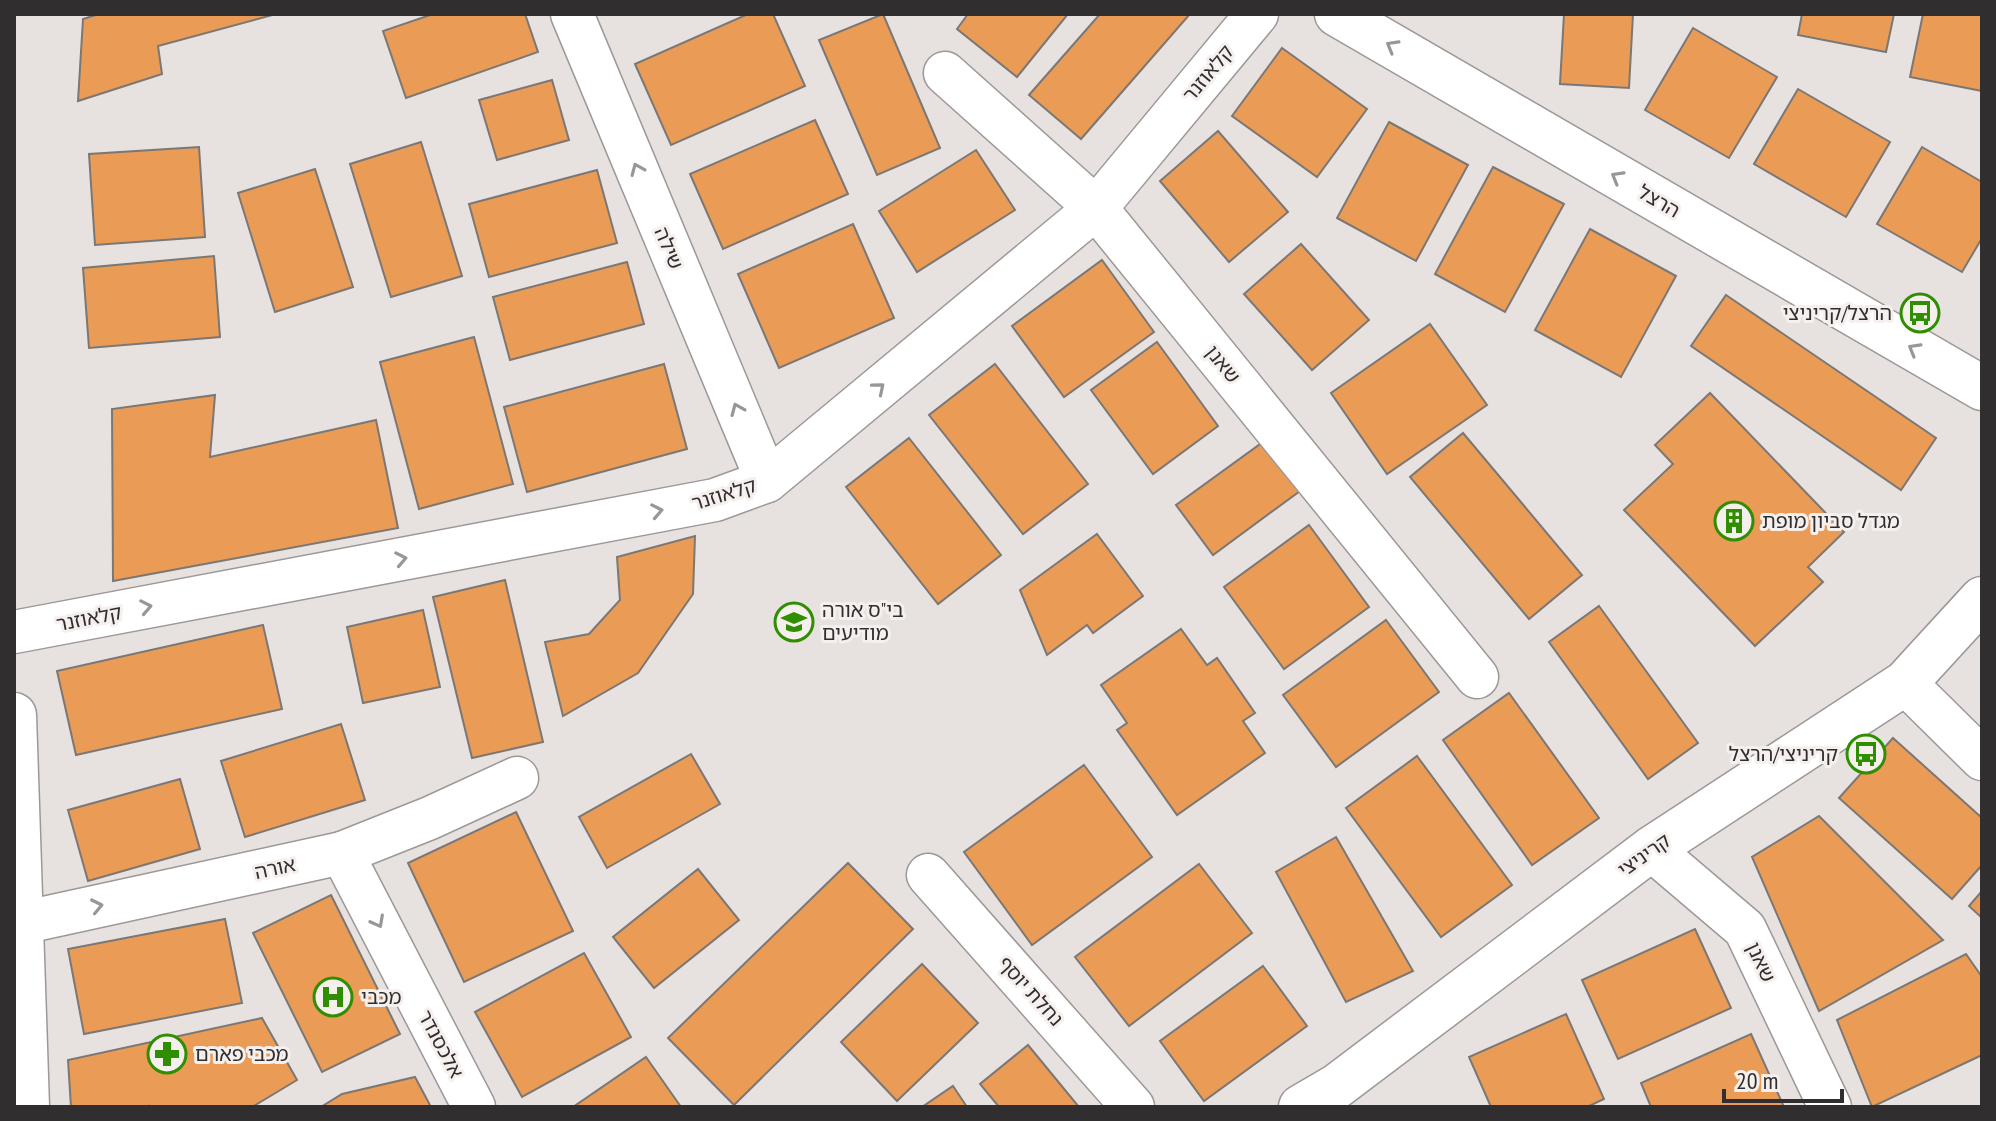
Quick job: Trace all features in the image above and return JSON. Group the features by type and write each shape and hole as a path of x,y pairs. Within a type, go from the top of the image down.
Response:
{"street":[{"name":"שילה","path":"572,14 767,481"},
{"name":"קלאוזנר","path":"14,632 715,500 767,481 1096,208 1257,14"},
{"name":"הרצל","path":"1346,17 1982,388"},
{"name":"שאנן","path":"945,73 1096,208 1477,677"},
{"name":"קריניצי","path":"1301,1107 1337,1086 1651,849 1905,683 1982,599"},
{"path":"1905,683 1982,759"},
{"path":"14,715 27,1107"},
{"name":"אורה","path":"21,923 342,853 430,818 517,778"},
{"name":"שאנן","path":"1651,849 1745,929 1830,1107"},
{"name":"אלכסנדר","path":"342,853 474,1107"},
{"name":"נחלת יוסף","path":"928,875 1133,1107"}],"building":[{"path":"99,14 276,14 158,46 162,74 78,101 83,19"},
{"path":"433,14 525,14 538,52 406,98 383,31"},
{"path":"748,14 773,14 805,86 671,145 635,64"},
{"path":"883,14 940,148 877,175 819,40"},
{"path":"968,14 1068,14 1017,77 957,29"},
{"path":"1100,14 1190,14 1081,139 1029,95"},
{"path":"1564,14 1633,14 1629,88 1560,84"},
{"path":"1802,14 1894,14 1886,52 1798,35"},
{"path":"1923,14 1982,14 1982,91 1910,77"},
{"path":"1693,28 1777,77 1729,158 1645,110"},
{"path":"1282,48 1367,109 1317,177 1232,116"},
{"path":"552,80 569,140 497,160 479,100"},
{"path":"1798,89 1890,142 1846,217 1754,164"},
{"path":"815,120 848,194 723,249 690,174"},
{"path":"1389,122 1468,165 1416,261 1337,218"},
{"path":"1218,131 1288,212 1229,262 1160,181"},
{"path":"421,142 462,276 391,297 350,164"},
{"path":"199,147 205,237 95,245 89,154"},
{"path":"1922,147 1982,182 1982,238 1962,272 1877,224"},
{"path":"976,150 1015,210 917,272 879,211"},
{"path":"1493,167 1564,204 1505,312 1435,274"},
{"path":"315,169 353,287 275,312 238,193"},
{"path":"597,170 617,243 489,277 469,204"},
{"path":"853,224 894,318 779,368 738,274"},
{"path":"1590,229 1676,276 1621,377 1535,330"},
{"path":"1301,244 1369,320 1312,370 1244,294"},
{"path":"214,256 220,337 89,348 83,268"},
{"path":"1102,260 1154,332 1064,397 1012,326"},
{"path":"627,262 644,324 510,360 493,297"},
{"path":"1726,295 1936,438 1901,490 1691,346"},
{"path":"1430,324 1487,405 1387,474 1331,393"},
{"path":"474,337 513,484 419,509 380,362"},
{"path":"1157,342 1218,426 1153,474 1091,390"},
{"path":"664,364 687,449 527,492 504,407"},
{"path":"995,364 1088,484 1023,534 929,415"},
{"name":"מגדל סביון מופת","path":"1710,393 1844,532 1808,567 1823,582 1755,646 1624,510 1673,464 1655,445"},
{"path":"215,395 210,457 376,420 398,528 113,581 112,409"},
{"path":"1463,433 1582,575 1529,619 1410,477"},
{"path":"909,438 1001,555 938,604 846,487"},
{"path":"1263,442 1300,491 1213,555 1176,505"},
{"path":"1309,525 1369,607 1284,669 1224,587"},
{"path":"1097,534 1143,596 1093,633 1087,625 1047,655 1020,590"},
{"path":"695,536 693,594 638,673 563,716 545,642 589,634 620,600 617,557"},
{"path":"505,580 543,742 472,758 433,597"},
{"path":"1599,606 1698,743 1648,779 1549,642"},
{"path":"423,610 440,687 363,703 347,627"},
{"path":"1386,620 1439,692 1336,767 1283,695"},
{"path":"263,625 282,709 76,755 57,671"},
{"path":"1181,629 1207,665 1217,658 1255,713 1243,721 1265,753 1177,815 1117,730 1127,723 1101,685"},
{"path":"1509,693 1599,818 1532,865 1443,740"},
{"path":"341,724 365,800 245,837 221,761"},
{"path":"1893,738 1982,818 1982,865 1952,899 1839,798"},
{"path":"691,754 720,804 607,868 579,817"},
{"path":"1417,756 1512,885 1441,937 1346,808"},
{"path":"1084,765 1152,857 1032,945 964,852"},
{"path":"180,779 200,849 88,881 68,810"},
{"path":"516,812 573,931 464,982 408,863"},
{"path":"1819,816 1943,940 1819,1011 1752,857"},
{"path":"1336,837 1413,971 1346,1002 1276,872"},
{"path":"848,863 913,929 734,1105 668,1038"},
{"path":"1199,864 1252,933 1129,1026 1075,957"},
{"path":"698,869 739,920 654,988 613,937"},
{"path":"1982,891 1982,918 1969,906"},
{"name":"מכבי","path":"331,895 400,1034 322,1072 253,933"},
{"path":"225,919 242,1003 84,1034 68,949"},
{"path":"1695,929 1731,1008 1618,1059 1582,980"},
{"path":"584,953 631,1037 522,1097 475,1012"},
{"path":"1966,954 1982,977 1982,1055 1872,1107 1837,1020"},
{"path":"922,964 978,1023 897,1101 841,1042"},
{"path":"1263,966 1307,1026 1204,1101 1160,1041"},
{"path":"1566,1014 1604,1099 1587,1107 1491,1107 1469,1057"},
{"path":"262,1018 297,1080 252,1107 71,1107 68,1060"},
{"path":"1751,1034 1784,1107 1651,1107 1641,1083"},
{"path":"1028,1045 1079,1107 999,1107 980,1084"},
{"path":"646,1057 681,1107 573,1107"},
{"path":"415,1077 431,1107 321,1107 342,1094"},
{"path":"953,1086 967,1107 922,1107"}],"place":[{"name":"הרצל/קריניצי","path":"1920,313"},
{"name":"מגדל סביון מופת","path":"1734,521"},
{"name":"בי\"ס אורה מודיעים","path":"794,622"},
{"name":"קריניצי/הרצל","path":"1866,754"},
{"name":"מכבי","path":"333,997"},
{"name":"מכבי פארם","path":"167,1054"}]}
